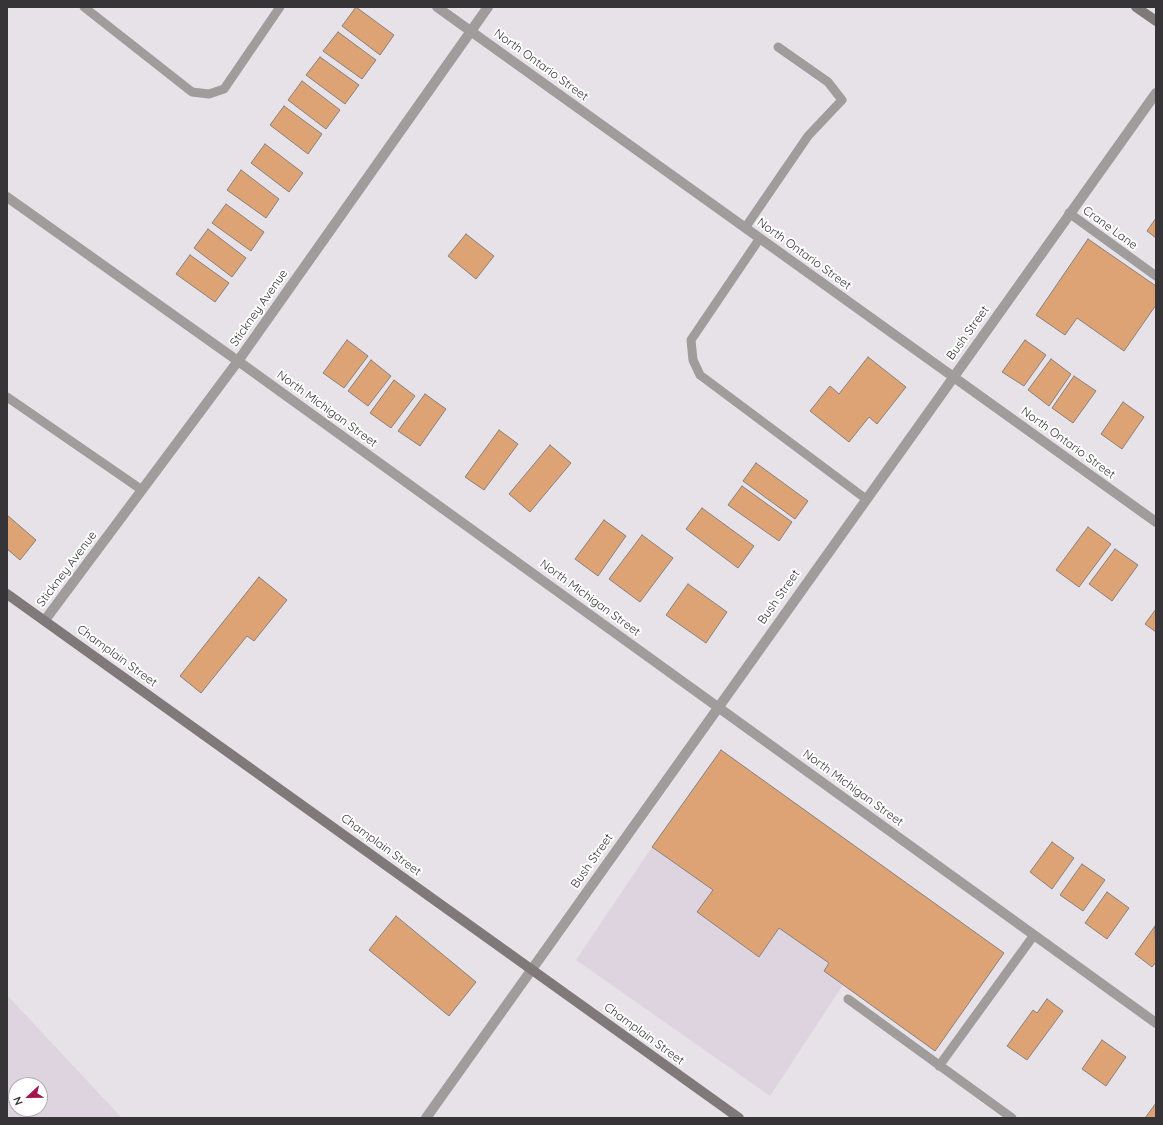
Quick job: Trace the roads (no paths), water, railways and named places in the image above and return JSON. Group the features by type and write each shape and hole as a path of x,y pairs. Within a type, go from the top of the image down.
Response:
{"main road":[{"path":"1136,7 1156,21"},
{"name":"Champlain Street","path":"7,594 739,1118"}],"street":[{"name":"North Ontario Street","path":"437,7 1156,522"},
{"name":"Stickney Avenue","path":"45,620 238,361 488,7"},
{"name":"Bush Street","path":"426,1118 1156,93"},
{"name":"North Michigan Street","path":"7,197 718,706 1156,1023"}],"lane":[{"path":"84,7 192,92 209,94 224,89 280,7"},
{"path":"745,228 808,136 842,100 828,82 778,46"},
{"name":"Crane Lane","path":"1070,214 1156,276"},
{"path":"760,238 691,340 693,360 700,375 866,499"},
{"path":"7,397 142,490"},
{"path":"939,1066 1034,935"},
{"path":"848,999 1012,1118"}]}
